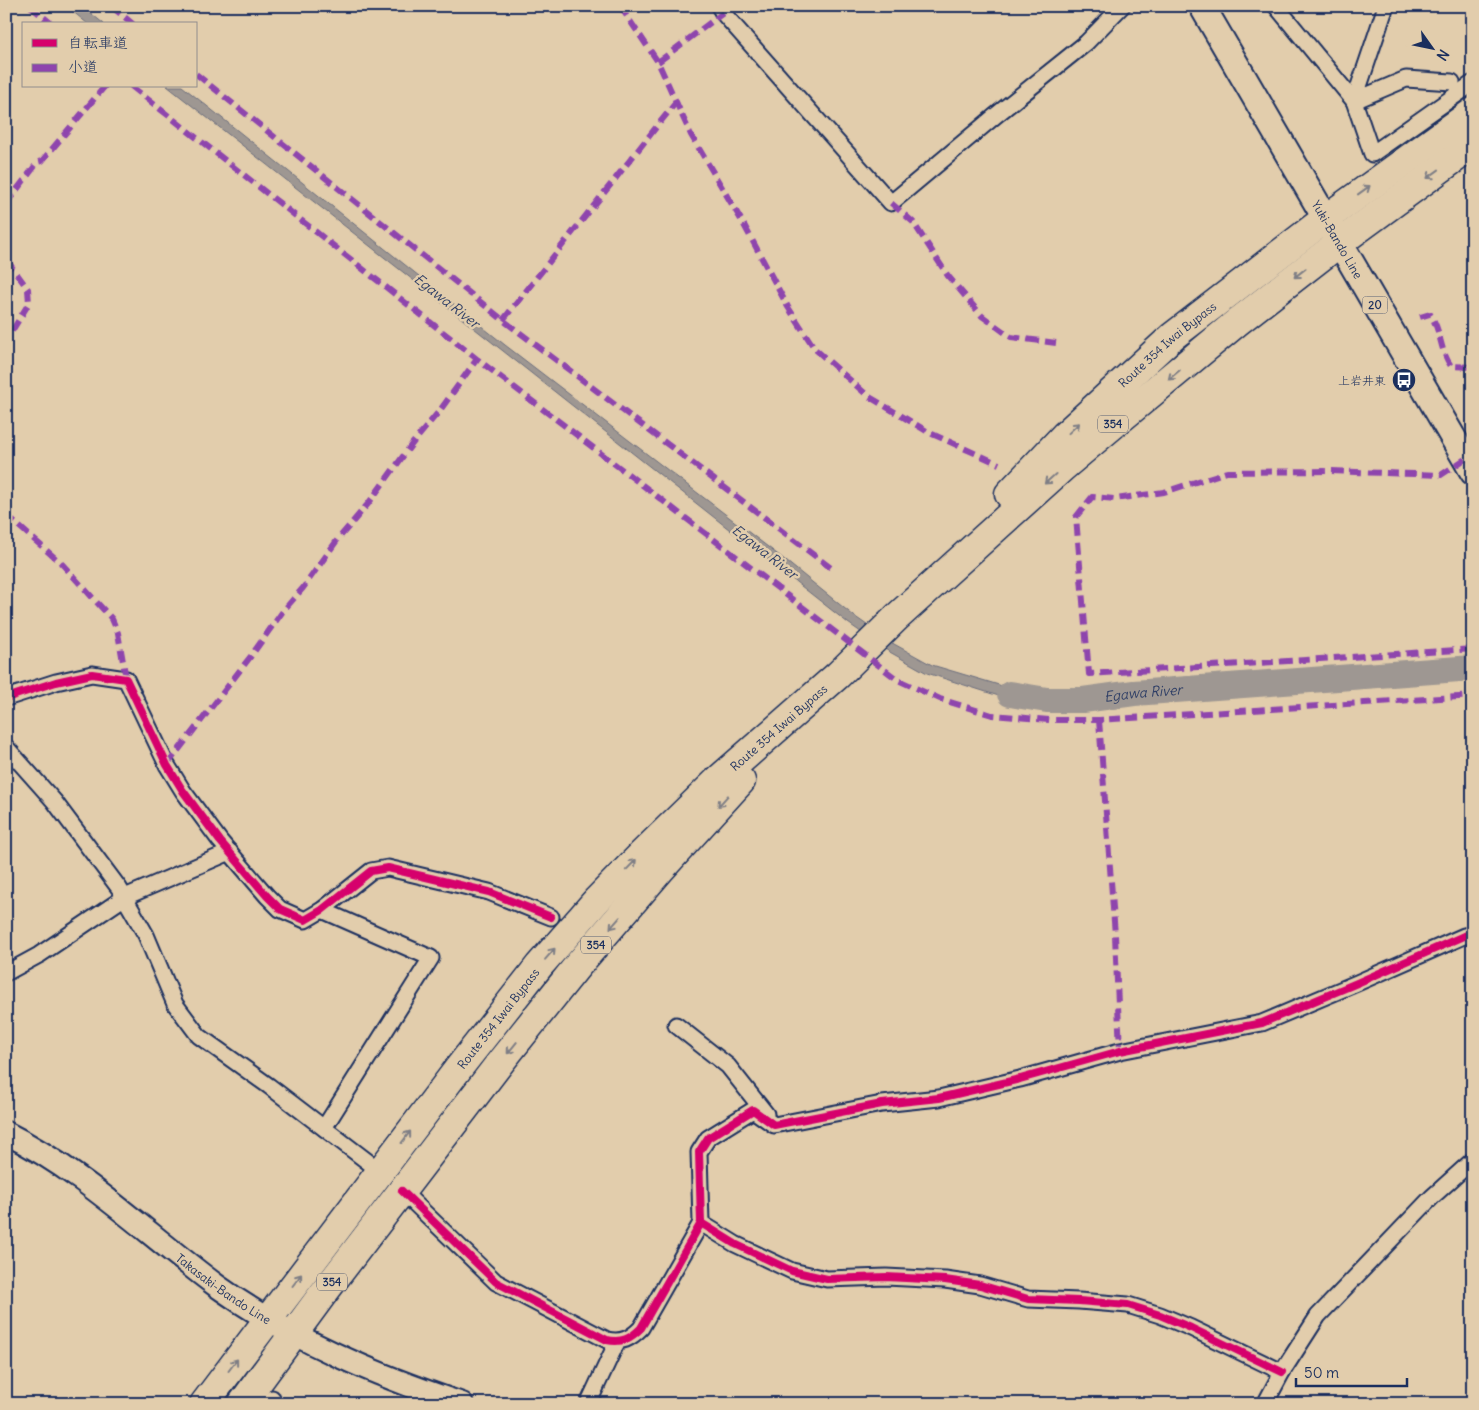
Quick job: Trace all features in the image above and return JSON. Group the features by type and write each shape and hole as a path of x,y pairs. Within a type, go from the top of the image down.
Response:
{"highway":[{"name":"Route 354 Iwai Bypass","path":"898,617 957,547 1066,435 1172,336 1325,219 1473,112"},
{"name":"Route 354 Iwai Bypass","path":"204,1404 380,1171 539,966 597,900 642,854 718,780 838,675 898,617 1113,424 1236,323 1339,242 1473,145"},
{"name":"Route 354 Iwai Bypass","path":"242,1404 502,1060 578,965 667,863 838,675"}],"main road":[{"name":"Yuki-Bando Line","path":"1202,6 1473,472"},
{"name":"Takasaki-Bando Line","path":"6,1133 84,1182 218,1286 268,1319 294,1334 374,1372 462,1404"}],"street":[{"path":"719,6 722,13 891,203 1086,43 1122,6"},
{"path":"1276,6 1354,101 1372,154 1473,83"},
{"path":"1354,101 1386,6"},
{"path":"1354,101 1406,79 1452,82"},
{"path":"6,698 56,682 92,674 126,678 167,765 183,791 267,896 280,909 305,920 322,910 371,871 388,868 489,892 551,917"},
{"path":"6,747 54,801 125,897 146,935 175,1004 199,1036 380,1171"},
{"path":"6,973 39,955 125,897 230,852"},
{"path":"322,910 431,958 324,1128"},
{"path":"402,1191 496,1282 607,1340 617,1342 630,1338 641,1328 701,1223 699,1152 708,1138 753,1110 774,1125 882,1104 939,1098 1020,1079 1120,1051 1262,1022 1464,936 1473,934"},
{"path":"676,1025 728,1066 774,1125"},
{"path":"1265,1404 1282,1372 1318,1316 1432,1197 1473,1160"},
{"path":"701,1223 735,1244 792,1271 827,1279 886,1277 945,1280 980,1285 1028,1300 1079,1301 1128,1305 1160,1315 1282,1372"},
{"path":"588,1404 617,1342"}],"water":[{"path":"66,6 82,6 102,22 86,22"},
{"path":"170,88 184,88 505,345 781,557 854,616 894,644 932,665 1009,688 1048,696 1045,705 1005,698 927,673 888,651 848,623"}],"waterway":[{"name":"Egawa River","path":"1010,694 1047,700 1083,700 1134,693 1473,668"}],"marked path":[{"path":"30,6 50,22"},
{"path":"111,6 131,22"},
{"path":"620,6 658,62 691,135 743,223 788,307 815,349 868,396 930,433 999,464"},
{"path":"658,62 723,13"},
{"path":"198,76 503,320 831,568"},
{"path":"6,204 38,162 42,161 103,88"},
{"path":"134,88 477,359 898,680 940,699 992,715 1050,720 1099,720 1473,696"},
{"path":"503,320 677,101"},
{"path":"891,203 913,222 948,276 982,316 1011,337 1056,343"},
{"path":"6,259 28,289 29,303 6,341"},
{"path":"1420,317 1430,314 1437,327 1444,353 1451,366 1473,367"},
{"path":"167,765 251,656 283,611 303,588 338,539 368,504 412,444 441,409 477,359"},
{"path":"1465,459 1441,475 1329,471 1227,472 1164,492 1115,499 1092,497 1076,517 1089,674 1473,649"},
{"path":"6,515 62,564 112,619 118,633 126,679"},
{"path":"1099,720 1115,935 1120,1051"}],"cycle path":[{"path":"6,698 56,682 92,674 126,679 167,765 183,791 220,841 280,909 305,920 322,910 371,871 388,868 489,892 551,917"},
{"path":"402,1191 496,1282 607,1340 617,1341 633,1335 641,1328 701,1223 699,1152 708,1138 753,1110 774,1125 882,1104 939,1098 1020,1079 1120,1051 1262,1023 1464,936 1473,934"},
{"path":"701,1223 735,1244 792,1271 827,1279 886,1277 945,1280 980,1285 1028,1299 1128,1305 1160,1315 1191,1328 1282,1372"}],"place":[{"name":"上岩井東","path":"1404,380"}]}
